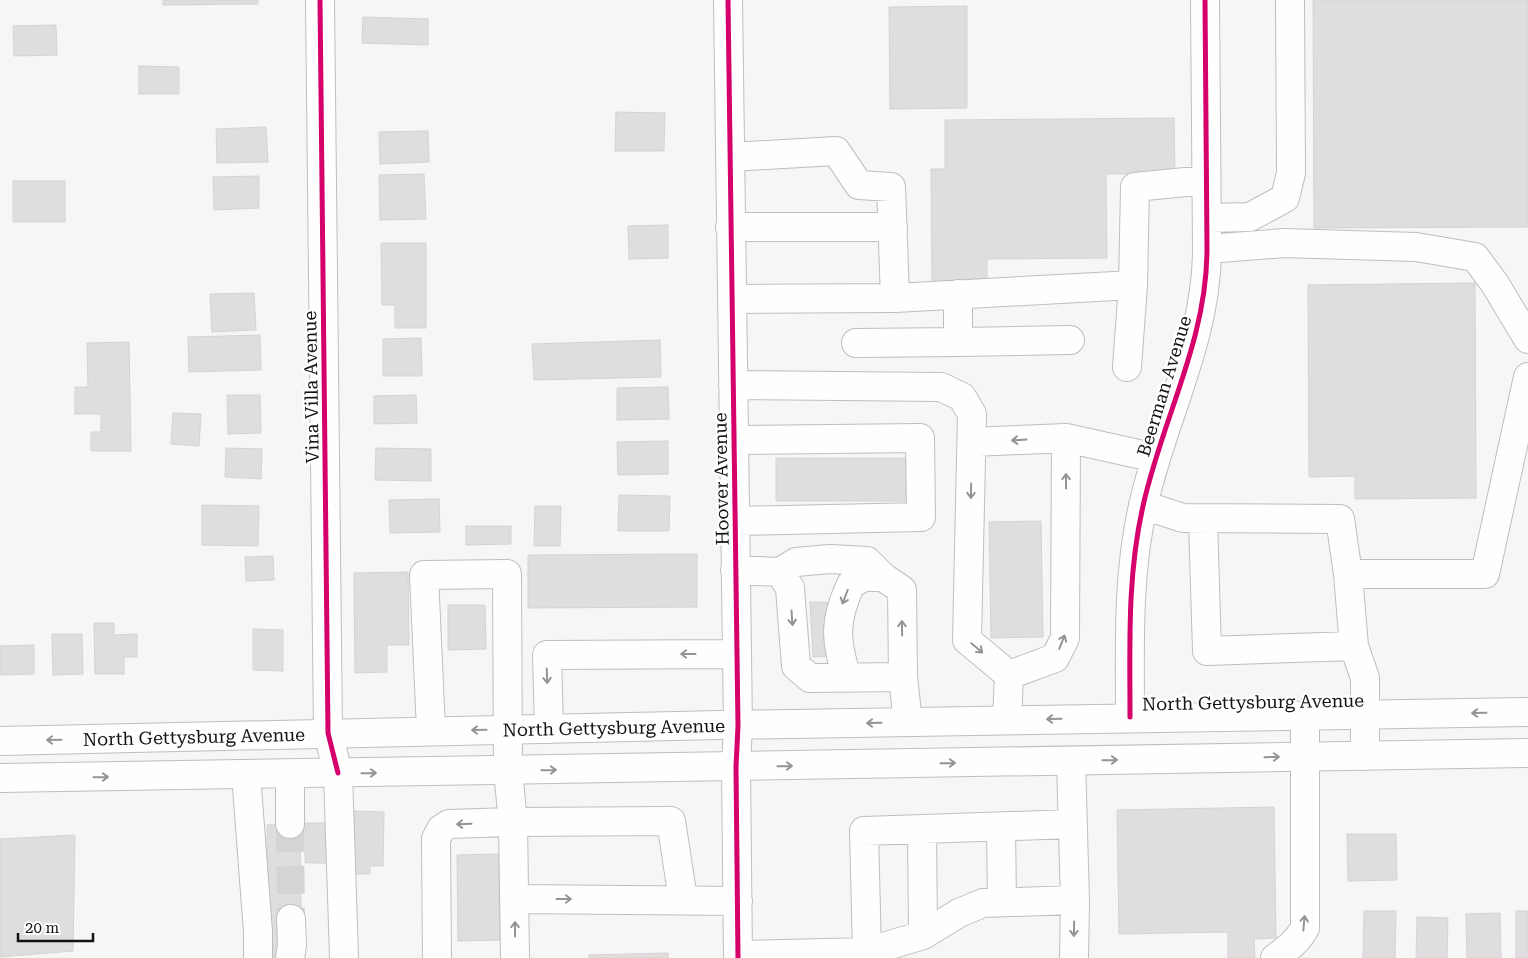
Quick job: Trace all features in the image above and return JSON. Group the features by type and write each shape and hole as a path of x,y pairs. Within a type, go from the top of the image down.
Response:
{"main road":[{"name":"Vina Villa Avenue","path":"320,0 328,733 338,773 344,957"},
{"name":"Hoover Avenue","path":"728,0 738,726 736,767 738,957"},
{"name":"Beerman Avenue","path":"1130,718 1130,596 1136,540 1156,458 1188,366 1205,290 1207,218 1204,0"},
{"path":"1207,218 1250,217 1285,198 1291,172 1290,0"},
{"path":"730,157 836,151 859,184 891,187 895,298"},
{"path":"1127,368 1133,285 1135,187 1206,180"},
{"path":"730,227 892,226"},
{"path":"1207,250 1303,243 1416,247 1475,257 1495,284 1528,339"},
{"path":"732,299 895,298 1133,285"},
{"path":"958,294 958,342"},
{"path":"856,343 1070,340"},
{"path":"1348,574 1485,574 1528,377"},
{"path":"733,385 941,387 962,397 972,414 968,640 1009,676"},
{"path":"734,440 920,438 921,517 735,521"},
{"path":"1009,676 1055,658 1066,638 1066,438"},
{"path":"972,442 1066,438 1156,458"},
{"path":"1143,505 1183,518 1203,520 1340,519 1348,574 1354,646 1365,678 1365,756"},
{"path":"1203,520 1207,651 1354,646"},
{"path":"736,570 780,572 796,562 830,560 867,561 883,577 902,590 902,677 908,722"},
{"path":"780,572 790,588 796,666 810,678 902,677"},
{"path":"431,730 424,575 507,574 508,770 513,822 516,899 515,958"},
{"path":"847,678 839,652 838,621 844,599 851,584 864,577 883,577"},
{"path":"549,729 547,655 737,654"},
{"path":"1007,720 1009,676"},
{"name":"North Gettysburg Avenue","path":"0,741 431,730 1528,712"},
{"path":"1275,958 1289,949 1300,938 1305,928 1305,715"},
{"path":"0,778 1528,753"},
{"path":"1071,761 1075,900 1074,958"},
{"path":"246,774 258,932 258,958"},
{"path":"290,774 290,824"},
{"path":"437,958 436,839 441,829 449,824 671,821 683,899"},
{"path":"866,952 864,831 1073,824"},
{"path":"1001,827 1002,902"},
{"path":"922,829 923,935"},
{"path":"516,899 683,899 738,901"},
{"path":"738,957 866,952 923,935 959,913 983,903 1075,900"},
{"path":"290,958 292,945 291,919"}],"building":[{"path":"163,0 258,0 258,4 163,5"},
{"path":"1313,0 1528,0 1528,227 1314,228"},
{"path":"967,6 967,108 890,109 889,7"},
{"path":"363,17 428,19 428,45 362,43"},
{"path":"56,25 57,55 14,56 13,26"},
{"path":"139,66 179,67 179,94 139,94"},
{"path":"616,112 665,113 664,151 615,151"},
{"path":"1174,118 1175,174 1106,174 1107,258 987,259 987,284 932,284 931,169 945,169 945,120"},
{"path":"266,127 268,162 217,163 216,129"},
{"path":"428,131 429,162 380,164 379,132"},
{"path":"424,174 426,219 380,220 379,175"},
{"path":"259,176 259,208 214,210 213,177"},
{"path":"13,181 65,181 65,222 13,222"},
{"path":"668,225 668,258 629,259 628,226"},
{"path":"381,243 426,243 426,328 395,328 395,305 382,305"},
{"path":"1475,283 1476,498 1355,499 1355,476 1309,477 1308,285"},
{"path":"254,293 256,330 212,332 210,294"},
{"path":"260,335 261,370 189,372 188,337"},
{"path":"421,338 422,376 383,376 383,339"},
{"path":"660,340 661,377 534,380 532,344"},
{"path":"129,342 131,451 91,451 91,432 101,432 101,414 75,414 75,387 88,387 87,343"},
{"path":"668,387 669,419 617,420 617,388"},
{"path":"227,395 260,395 261,433 228,434"},
{"path":"416,395 417,423 374,424 374,396"},
{"path":"173,413 201,414 199,446 171,444"},
{"path":"668,441 668,474 618,475 617,442"},
{"path":"226,448 262,449 261,479 225,477"},
{"path":"376,448 431,449 431,481 375,480"},
{"path":"776,458 910,458 910,501 776,501"},
{"path":"619,495 670,496 669,531 618,531"},
{"path":"439,499 440,532 390,533 389,500"},
{"path":"202,505 259,506 258,546 202,545"},
{"path":"535,506 561,506 560,546 534,546"},
{"path":"1041,521 1043,637 991,638 989,522"},
{"path":"466,526 511,526 511,544 466,545"},
{"path":"697,554 697,607 528,608 528,555"},
{"path":"273,556 274,580 246,581 245,557"},
{"path":"408,572 409,645 387,645 387,672 355,673 354,573"},
{"path":"810,602 827,602 829,656 813,657"},
{"path":"448,605 485,605 486,649 448,650"},
{"path":"94,623 114,623 114,635 137,634 137,657 124,657 124,674 95,674"},
{"path":"253,629 283,630 283,671 253,670"},
{"path":"52,634 82,634 83,674 53,675"},
{"path":"34,645 34,674 0,675 0,646"},
{"path":"1274,807 1276,938 1254,939 1255,958 1228,958 1228,932 1119,934 1117,810"},
{"path":"353,811 384,812 383,866 370,866 370,874 352,874"},
{"path":"305,823 334,823 335,863 305,863"},
{"path":"300,824 301,917 284,958 268,958 267,825"},
{"path":"1347,834 1396,834 1397,880 1348,881"},
{"path":"75,835 73,951 0,957 0,839"},
{"path":"498,854 500,940 458,941 457,855"},
{"path":"1364,911 1396,911 1395,958 1363,958"},
{"path":"1516,911 1528,911 1528,958 1516,958"},
{"path":"1500,913 1501,958 1467,958 1466,914"},
{"path":"1417,917 1448,918 1447,958 1416,958"},
{"path":"668,953 668,958 589,958 589,955"}],"tunnel":[{"path":"290,824 291,919"}],"cycle path":[{"path":"320,0 328,733 338,773"},
{"path":"728,0 738,726 736,767 738,958"},
{"path":"1130,717 1130,612 1138,532 1151,474 1192,348 1200,316 1205,283 1207,249 1205,0"}]}
